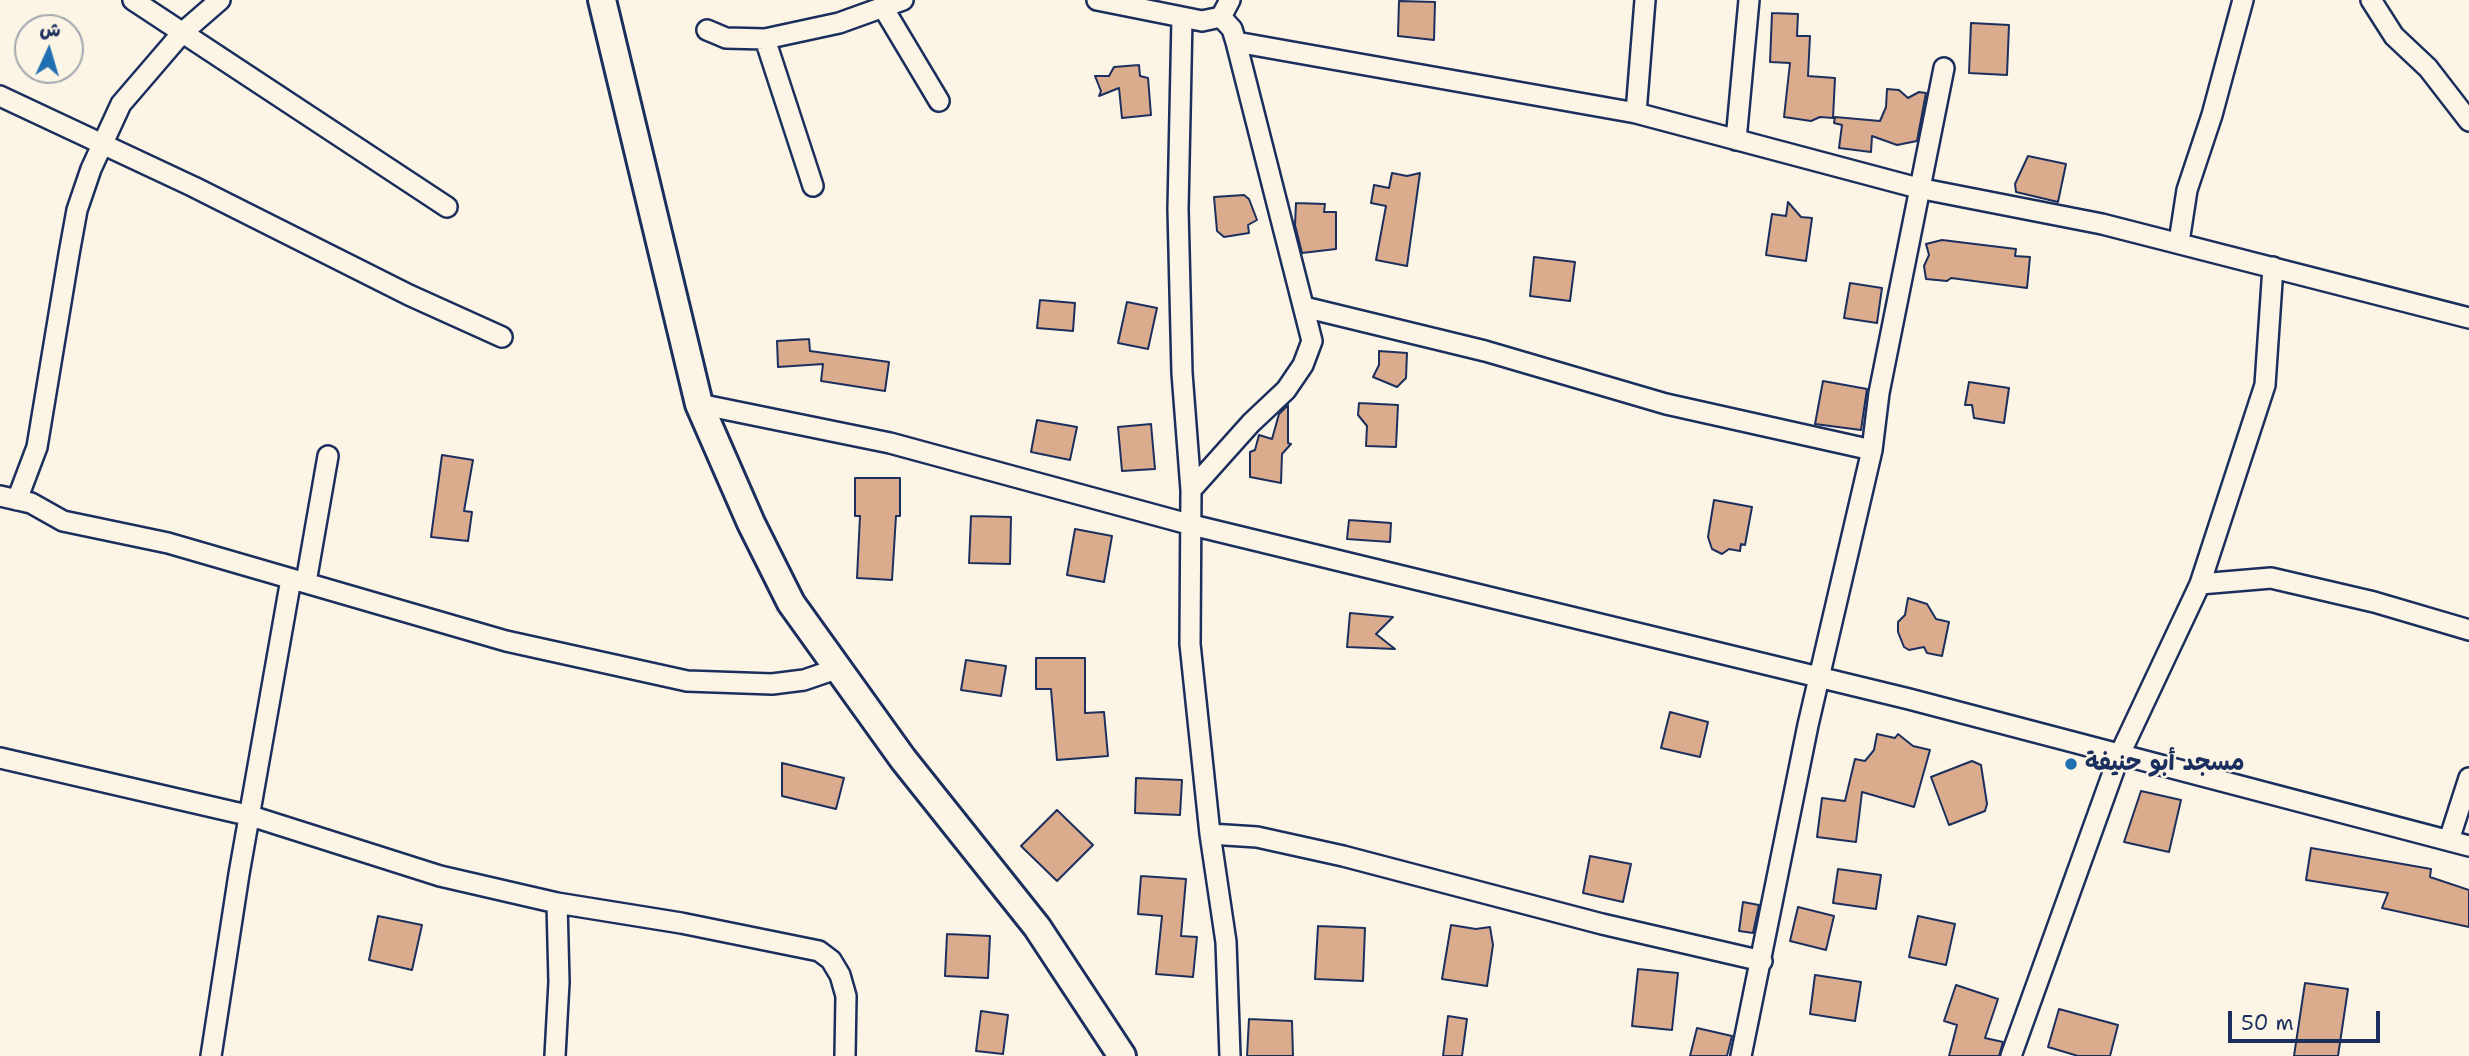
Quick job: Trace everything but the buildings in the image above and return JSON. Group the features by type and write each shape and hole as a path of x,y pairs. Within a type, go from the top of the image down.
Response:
{"main road":[{"path":"602,0 699,404 751,523 791,603 904,759 1037,927 1122,1056"}],"street":[{"path":"133,0 447,207"},
{"path":"220,0 182,33 121,104 102,144 77,210 37,447 8,498 31,503 62,520 168,543 506,642 687,681 772,684 804,680 839,668"},
{"path":"707,30 726,38 765,39 839,23 903,0"},
{"path":"1097,0 1182,18 1211,21 1226,9 1272,177 1290,264 1312,341 1303,365 1286,390 1251,423 1191,490"},
{"path":"1636,113 1646,0"},
{"path":"1736,140 1749,0"},
{"path":"2179,242 2187,190 2212,115 2243,0"},
{"path":"2371,0 2393,36 2428,68 2469,121"},
{"path":"884,9 939,101"},
{"path":"1182,18 1178,209 1183,399 1192,525 1190,644 1210,834 1226,942 1230,1056"},
{"path":"765,39 813,186"},
{"path":"1236,42 1636,113 1918,188 2179,242 2469,318"},
{"path":"1741,1056 1819,678 1872,450 1879,393 1944,68"},
{"path":"0,96 409,295 502,337"},
{"path":"2011,1056 2119,756 2200,584 2265,385 2273,267"},
{"path":"1304,307 1485,351 1653,400 1872,450"},
{"path":"699,404 890,443 1192,525 1819,678 2469,846"},
{"path":"211,1056 232,913 299,580 328,456"},
{"path":"2200,584 2271,578 2374,602 2469,630"},
{"path":"0,758 251,816 440,876 557,903 681,923 819,951 831,960 840,975 846,996 845,1056"},
{"path":"2449,840 2469,778"},
{"path":"1210,834 1257,837 1343,856 1602,924 1762,961"},
{"path":"555,1056 559,982 557,903"}],"place":[{"name":"مسجد أبو حنيفة","path":"2071,764"}]}
